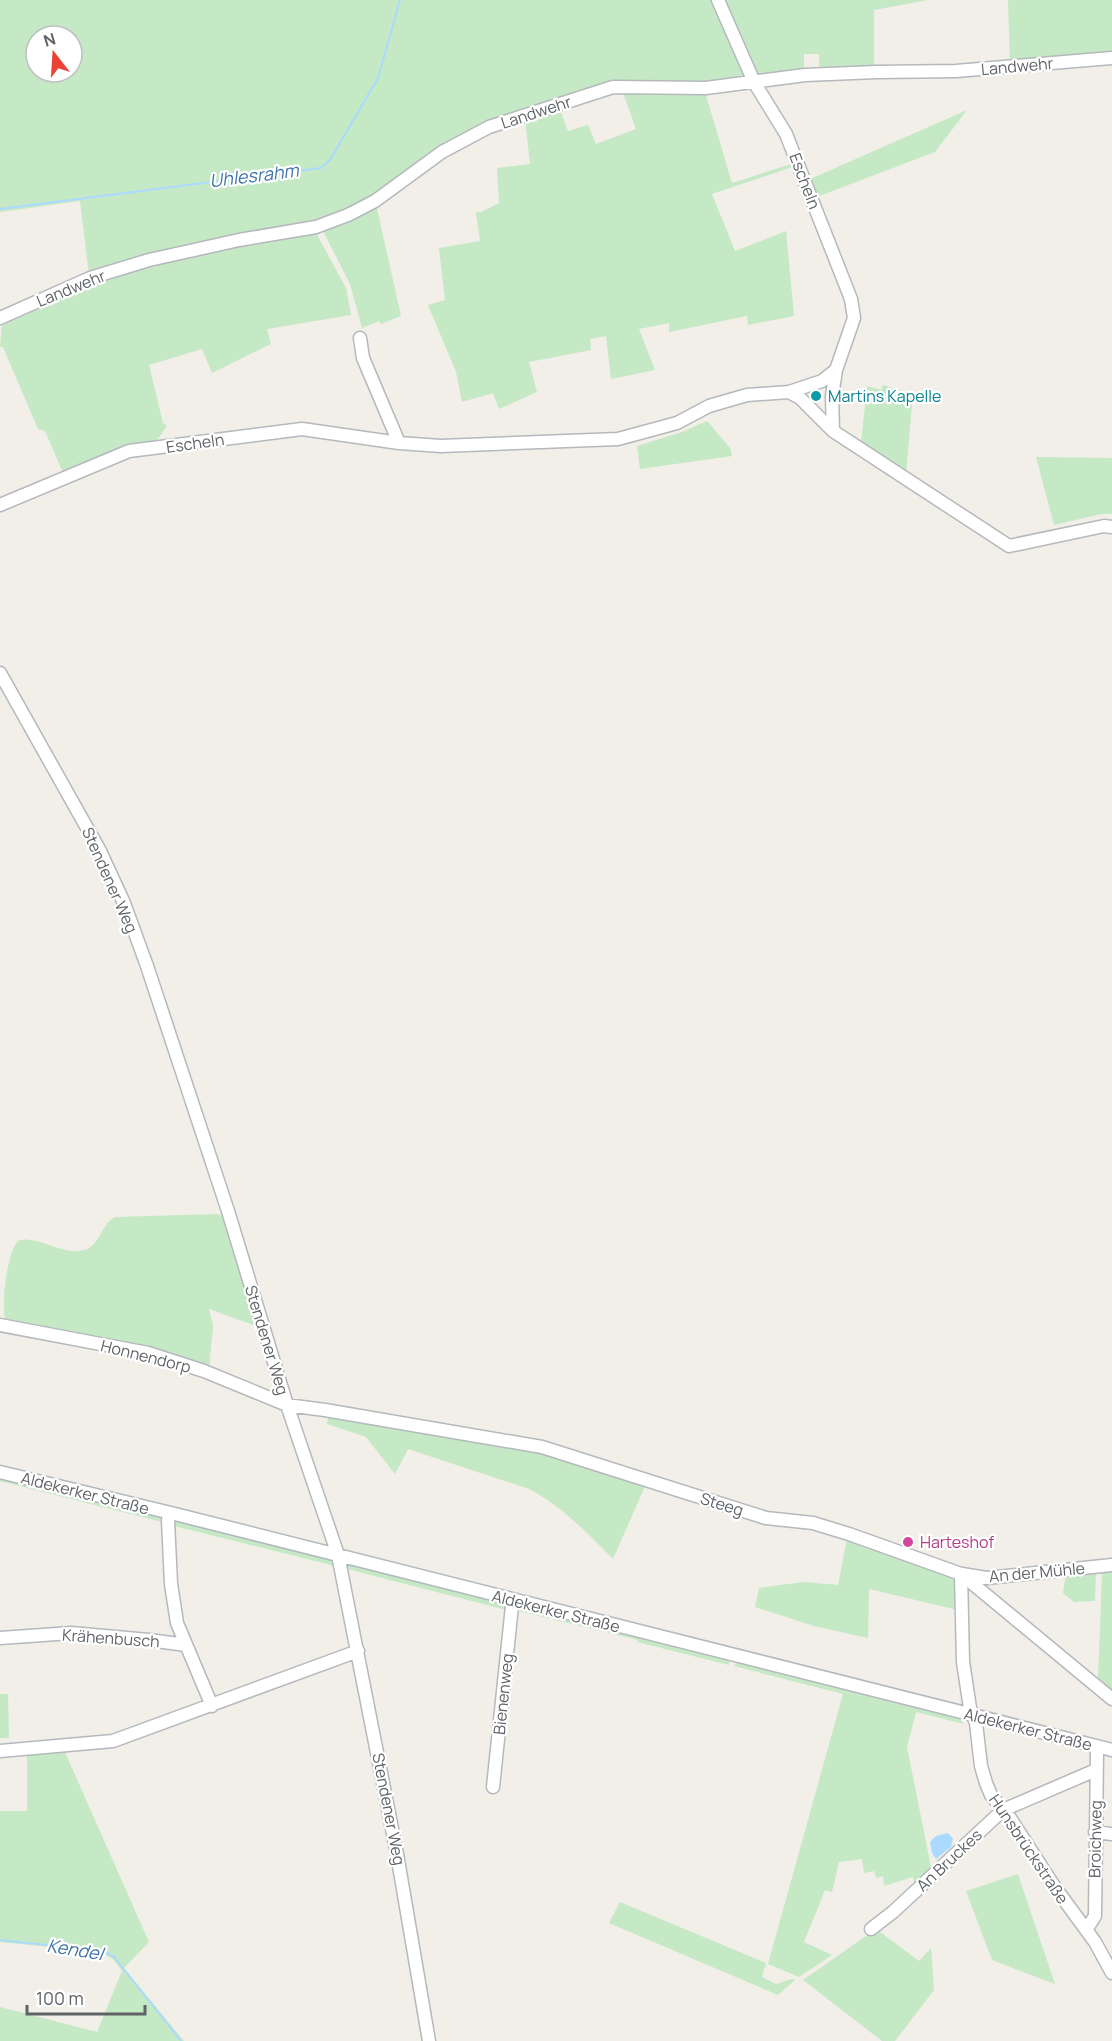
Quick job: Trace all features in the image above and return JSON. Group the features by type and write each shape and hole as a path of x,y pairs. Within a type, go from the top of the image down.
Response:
{"street":[{"name":"Escheln","path":"718,0 754,82 786,134 851,299 854,318 836,370 832,396 833,431"},
{"name":"Landwehr","path":"0,318 90,278 149,260 238,240 316,227 348,215 375,201 442,152 489,127 613,87 706,88 805,75 956,71 1112,58"},
{"path":"360,338 363,357 399,442"},
{"name":"Escheln","path":"0,506 129,451 302,429 441,446 618,439 677,423 709,406 747,395 789,392 822,381 836,370"},
{"path":"789,392 800,398 833,431 1009,546 1104,526 1112,527"},
{"name":"Stendener Weg","path":"0,673 100,851 124,903 228,1211 287,1405 338,1555 397,1854 429,2041"},
{"name":"Honnendorp","path":"0,1325 148,1353 204,1371 287,1405"},
{"name":"Steeg","path":"287,1405 542,1447 766,1518 813,1523 961,1574 1112,1699"},
{"name":"Aldekerker Straße","path":"0,1472 1112,1750"},
{"name":"Krähenbusch","path":"171,1513 168,1520 171,1584 177,1623 212,1706"},
{"name":"An der Mühle","path":"961,1574 987,1578 1112,1565"},
{"name":"Hunsbrückstraße","path":"961,1574 963,1662 976,1723 983,1774 991,1795 1043,1866 1053,1886 1086,1930 1112,1973"},
{"name":"Bienenweg","path":"493,1787 511,1618 515,1601"},
{"name":"Krähenbusch","path":"0,1638 71,1633 186,1645"},
{"path":"0,1751 113,1741 358,1651"},
{"name":"Broichweg","path":"1086,1930 1095,1916 1095,1746"},
{"name":"An Bruckes","path":"871,1929 893,1912 1004,1810 1096,1770"},
{"path":"1095,1832 1112,1834"}],"green space":[{"path":"0,0 715,0 748,80 730,83 649,84 486,125 372,198 321,222 89,275 80,201 0,212"},
{"path":"721,0 928,0 874,10 874,68 819,72 819,54 804,54 804,73 755,78"},
{"path":"1008,0 1112,0 1112,55 1010,64"},
{"path":"622,90 705,92 732,183 794,163 795,166 712,194 735,251 786,231 794,316 748,325 747,316 669,332 669,323 639,329 655,370 611,379 606,336 590,339 591,350 529,362 537,392 499,409 493,393 462,402 456,372 428,305 445,300 439,248 480,241 476,212 481,212 499,203 497,168 530,164 525,119 559,107 568,131 588,125 596,144 636,129"},
{"path":"967,110 935,152 814,198 808,180"},
{"path":"376,204 401,316 362,328 350,284 322,229"},
{"path":"315,231 346,288 351,315 267,329 271,344 212,373 202,349 149,365 163,423 167,426 154,444 64,475 45,431 38,429 3,347 0,347 2,323 90,281 198,252"},
{"path":"883,385 913,394 906,473 861,443 867,386 881,390"},
{"path":"707,421 730,448 732,456 640,469 637,446 682,432"},
{"path":"1036,457 1112,458 1112,514 1102,514 1054,525"},
{"path":"217,1214 226,1217 259,1327 209,1309 213,1326 209,1369 6,1322 4,1305 8,1267 19,1240 35,1241 68,1250 84,1250 94,1244 106,1225 115,1217"},
{"path":"329,1414 547,1452 646,1484 613,1559 563,1512 529,1489 408,1449 395,1474 366,1437 327,1424"},
{"path":"0,1475 165,1516 166,1523 0,1481"},
{"path":"175,1519 327,1557 334,1560 335,1566 170,1525"},
{"path":"847,1538 889,1555 936,1568 956,1577 958,1610 869,1589 868,1638 814,1626 755,1607 759,1588 803,1582 838,1585"},
{"path":"350,1562 504,1601 507,1610 347,1569"},
{"path":"1112,1567 1112,1690 1098,1679 1102,1571"},
{"path":"1096,1571 1095,1601 1074,1602 1063,1593 1066,1574"},
{"path":"520,1604 729,1656 729,1665 515,1610"},
{"path":"739,1659 955,1712 964,1724 916,1712 907,1747 932,1872 915,1887 913,1877 884,1886 883,1876 876,1878 874,1871 864,1873 862,1859 839,1862 832,1892 825,1890 804,1942 832,1955 799,1977 768,1964 843,1694 734,1666"},
{"path":"0,1694 8,1694 9,1738 0,1738"},
{"path":"64,1750 149,1942 124,1968 184,2041 0,2041 0,2007 97,2032 122,1971 113,1959 101,1952 0,1942 0,1811 27,1811 27,1752"},
{"path":"1018,1874 1055,1984 992,1960 966,1891"},
{"path":"620,1902 766,1963 762,1977 776,1984 795,1980 778,1995 609,1923"},
{"path":"876,1929 919,1961 931,1948 934,1990 895,2041 882,2041 803,1980"}],"water":[{"path":"948,1833 953,1839 951,1847 936,1859 930,1842 936,1836"}],"waterway":[{"name":"Uhlesrahm","path":"0,209 321,168 330,160 378,78 400,0"},
{"name":"Kendel","path":"0,1940 103,1951 114,1957 181,2041"}],"place":[{"name":"Martins Kapelle","path":"816,396"},
{"name":"Harteshof","path":"908,1542"}]}
